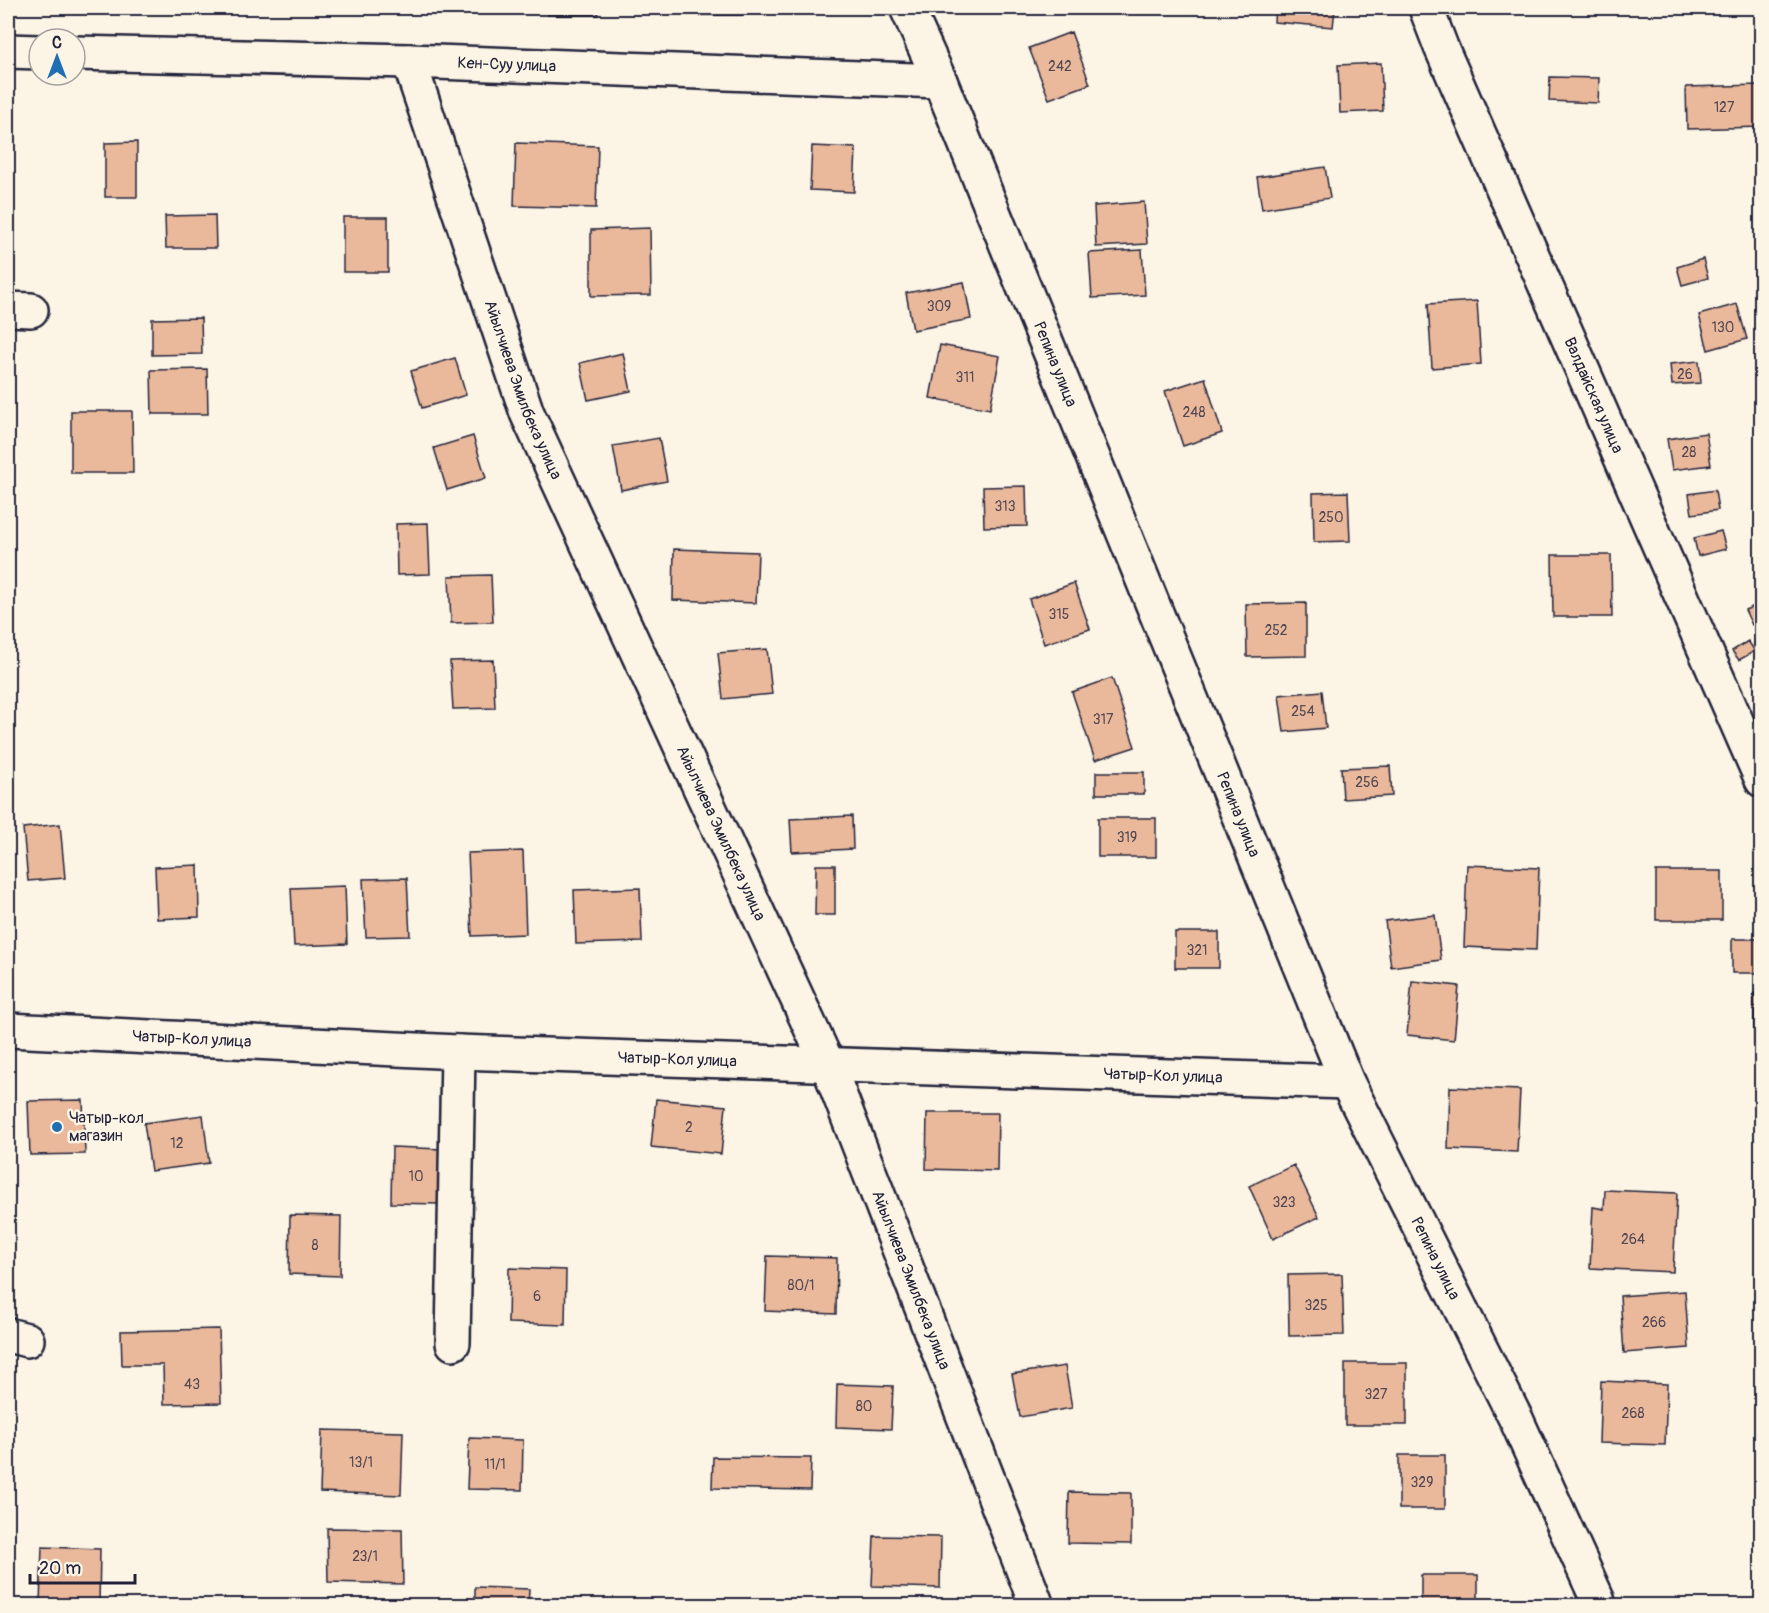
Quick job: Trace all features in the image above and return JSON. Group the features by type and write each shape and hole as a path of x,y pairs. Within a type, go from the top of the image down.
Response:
{"street":[{"name":"Репина улица","path":"908,8 1347,1082 1516,1421 1599,1605"},
{"name":"Валдайская улица","path":"1426,8 1761,780"},
{"path":"8,51 27,52"},
{"name":"Кен-Суу улица","path":"87,53 409,61 939,81"},
{"name":"Айылчиева Эмилбека улица","path":"409,61 527,413 828,1065 1037,1605"},
{"name":"Чатыр-Кол улица","path":"8,1030 458,1052 1347,1082"},
{"path":"453,1343 458,1052"}],"building":[{"path":"548,8 598,8 598,15 548,15"},
{"path":"692,8 742,8 742,15 692,15"},
{"path":"1275,8 1335,8 1333,27 1274,22"},
{"path":"1071,32 1090,84 1049,99 1029,48"},
{"path":"1381,63 1383,111 1340,113 1338,65"},
{"path":"1550,77 1599,78 1598,103 1549,101"},
{"path":"1760,85 1761,127 1687,129 1686,87"},
{"path":"137,142 137,197 105,197 105,143"},
{"path":"516,143 598,146 596,208 514,206"},
{"path":"812,146 856,148 854,192 810,190"},
{"path":"1325,167 1330,198 1262,209 1257,177"},
{"path":"1144,202 1147,244 1096,247 1094,206"},
{"path":"215,215 216,248 166,248 165,216"},
{"path":"343,217 388,217 388,272 343,272"},
{"path":"650,228 651,295 591,296 591,230"},
{"path":"1142,250 1145,295 1092,298 1089,253"},
{"path":"1703,259 1708,278 1682,285 1677,267"},
{"path":"964,282 971,319 913,330 906,293"},
{"path":"1477,301 1481,364 1432,368 1428,304"},
{"path":"1737,304 1747,339 1708,350 1699,315"},
{"path":"201,318 202,354 152,355 152,319"},
{"path":"940,345 1000,356 990,409 930,398"},
{"path":"623,353 631,391 588,400 580,363"},
{"path":"455,358 466,395 422,408 411,371"},
{"path":"1699,361 1701,383 1672,385 1670,364"},
{"path":"207,369 208,414 152,414 151,370"},
{"path":"1205,378 1222,433 1183,446 1165,391"},
{"path":"71,411 132,411 133,473 71,473"},
{"path":"1706,433 1711,465 1672,470 1667,439"},
{"path":"473,436 486,478 447,490 434,448"},
{"path":"659,438 667,481 621,490 613,446"},
{"path":"1026,486 1027,526 984,527 983,487"},
{"path":"1715,490 1718,510 1692,514 1689,494"},
{"path":"1348,492 1350,541 1314,542 1313,493"},
{"path":"428,523 430,574 397,575 396,524"},
{"path":"1721,531 1726,549 1698,556 1694,538"},
{"path":"674,549 758,552 756,603 673,600"},
{"path":"1552,555 1611,555 1612,617 1553,617"},
{"path":"491,575 493,622 451,623 449,576"},
{"path":"1074,583 1090,629 1044,644 1029,599"},
{"path":"1306,603 1306,656 1247,657 1246,604"},
{"path":"1762,603 1762,621 1752,625 1745,610"},
{"path":"1748,641 1755,651 1739,660 1732,651"},
{"path":"767,649 772,694 723,699 718,653"},
{"path":"493,660 495,708 453,709 450,661"},
{"path":"1112,678 1135,747 1095,760 1072,692"},
{"path":"1322,691 1326,728 1284,732 1279,695"},
{"path":"1390,766 1392,796 1343,799 1341,768"},
{"path":"1096,772 1144,772 1144,794 1096,794"},
{"path":"852,816 853,849 792,852 790,819"},
{"path":"1098,818 1156,818 1156,857 1098,857"},
{"path":"60,824 65,878 28,881 23,828"},
{"path":"523,851 526,934 472,936 468,853"},
{"path":"198,865 199,917 157,919 155,867"},
{"path":"816,865 835,865 835,915 815,915"},
{"path":"1467,865 1539,868 1536,950 1464,947"},
{"path":"1656,871 1722,871 1722,920 1656,920"},
{"path":"407,878 410,936 366,937 363,879"},
{"path":"345,886 347,944 294,946 291,888"},
{"path":"640,888 642,942 576,944 574,890"},
{"path":"1435,915 1441,960 1391,967 1385,921"},
{"path":"1175,932 1219,932 1219,968 1175,968"},
{"path":"1732,939 1762,939 1762,973 1732,973"},
{"path":"1412,981 1459,986 1454,1040 1407,1035"},
{"path":"1754,993 1762,993 1762,1045 1754,1045"},
{"path":"1450,1087 1520,1090 1517,1152 1448,1149"},
{"path":"656,1099 726,1106 721,1154 651,1147"},
{"name":"Чатыр-кол магазин","path":"83,1100 85,1154 30,1155 28,1101"},
{"path":"927,1113 998,1113 997,1171 926,1169"},
{"path":"203,1115 209,1163 151,1171 144,1123"},
{"path":"392,1147 441,1149 440,1204 391,1203"},
{"path":"1294,1165 1319,1217 1273,1239 1249,1186"},
{"path":"1605,1190 1677,1193 1673,1272 1590,1268 1593,1207 1604,1209"},
{"path":"290,1215 341,1216 340,1276 289,1274"},
{"path":"767,1256 837,1258 836,1314 765,1311"},
{"path":"509,1268 566,1270 565,1325 508,1323"},
{"path":"1342,1274 1344,1335 1289,1336 1288,1275"},
{"path":"1685,1291 1689,1348 1624,1353 1620,1296"},
{"path":"219,1329 221,1403 164,1404 163,1365 122,1365 121,1331"},
{"path":"1345,1363 1407,1363 1407,1425 1345,1425"},
{"path":"1065,1366 1072,1408 1020,1417 1012,1374"},
{"path":"1601,1381 1667,1384 1665,1445 1599,1443"},
{"path":"837,1384 893,1386 891,1429 836,1427"},
{"path":"322,1430 403,1432 401,1495 320,1492"},
{"path":"469,1438 523,1440 522,1490 467,1489"},
{"path":"1399,1455 1445,1455 1445,1509 1399,1509"},
{"path":"713,1457 811,1458 810,1490 712,1488"},
{"path":"1069,1492 1131,1493 1131,1544 1068,1543"},
{"path":"327,1528 402,1529 403,1584 328,1582"},
{"path":"874,1536 941,1537 940,1588 872,1586"},
{"path":"42,1547 100,1549 99,1606 40,1604"},
{"path":"1421,1575 1478,1575 1478,1606 1421,1606"},
{"path":"475,1587 529,1589 528,1606 475,1606"}],"place":[{"name":"Чатыр-кол магазин","path":"57,1127"}]}
